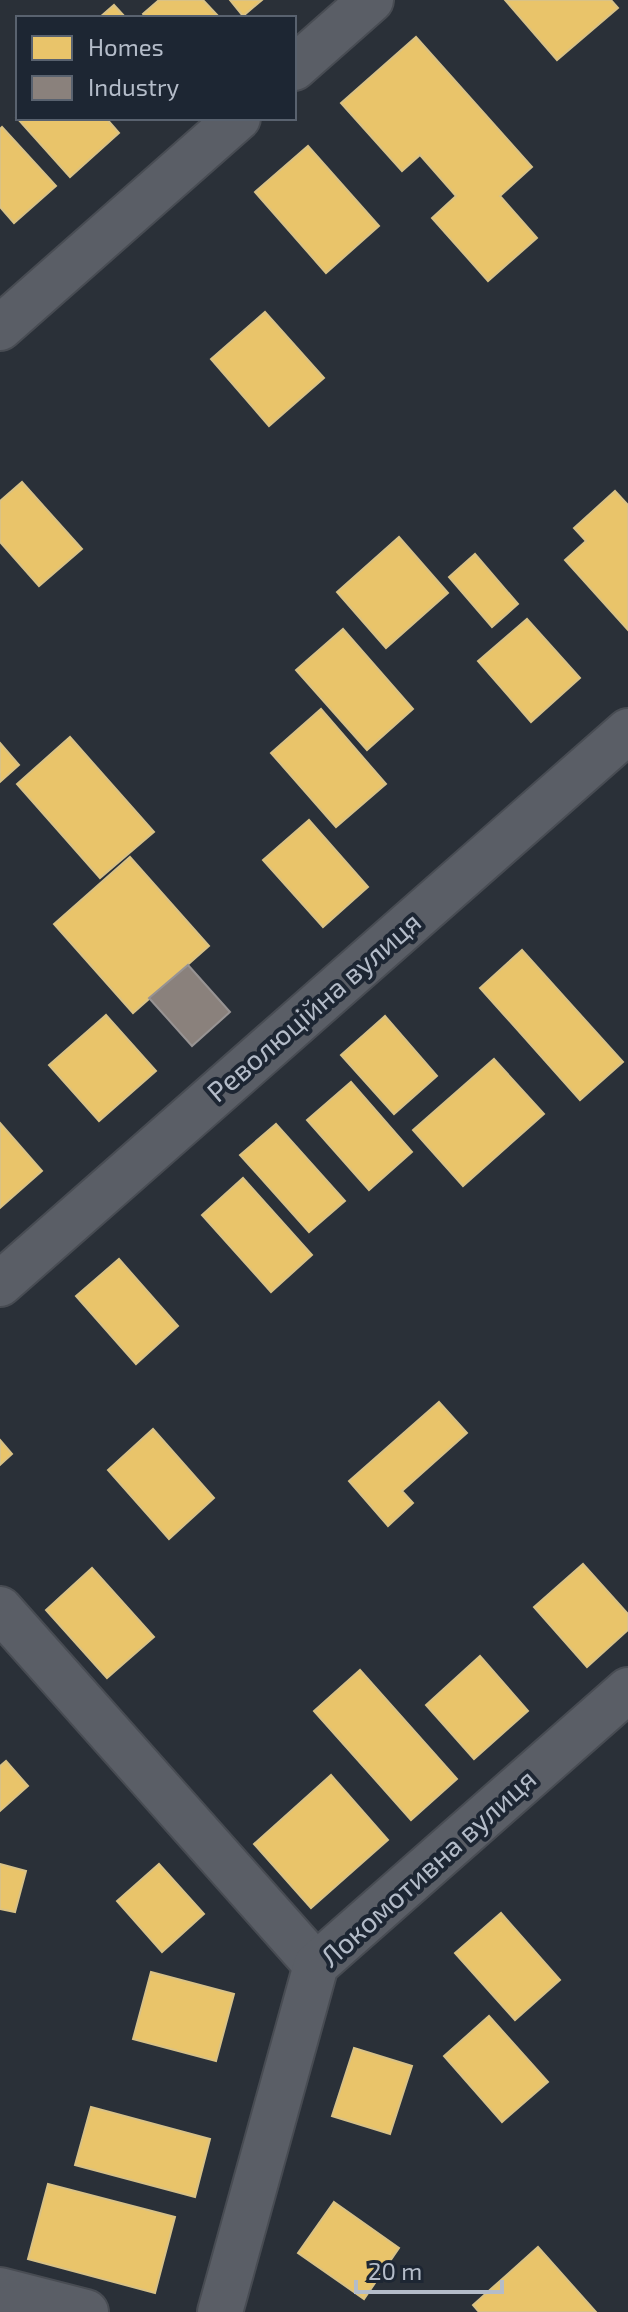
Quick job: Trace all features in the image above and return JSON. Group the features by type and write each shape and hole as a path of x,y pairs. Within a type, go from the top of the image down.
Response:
{"street":[{"path":"296,66 371,0"},
{"path":"0,328 236,120"},
{"name":"Революційна вулиця","path":"0,1284 628,731"},
{"path":"0,1609 316,1965"},
{"name":"Локомотивна вулиця","path":"220,2312 316,1965 628,1690"},
{"path":"0,2290 86,2312"}],"building: Homes":[{"path":"159,0 203,0 218,16 144,16 143,14"},
{"path":"230,0 262,0 243,16"},
{"path":"505,0 611,0 618,8 557,60"},
{"path":"114,5 124,16 101,16"},
{"path":"416,37 532,167 500,196 537,238 488,281 432,218 456,196 420,155 402,171 341,103"},
{"path":"19,120 108,120 119,133 70,177"},
{"path":"2,127 56,186 14,223 0,207"},
{"path":"308,146 379,226 326,273 255,192"},
{"path":"265,312 324,378 269,426 211,359"},
{"path":"22,482 82,549 39,586 0,542 0,501"},
{"path":"615,491 628,505 628,630 565,560 586,541 574,528"},
{"path":"399,537 448,593 386,648 337,592"},
{"path":"475,554 518,604 492,627 449,577"},
{"path":"527,619 580,678 531,722 478,661"},
{"path":"343,629 413,709 367,750 296,670"},
{"path":"321,709 386,784 336,827 271,753"},
{"path":"70,737 154,832 100,878 17,784"},
{"path":"0,743 19,765 0,782"},
{"path":"309,820 368,887 323,927 263,860"},
{"path":"130,857 209,946 133,1013 54,924"},
{"path":"522,950 623,1062 580,1100 480,988"},
{"path":"106,1015 156,1071 99,1121 49,1065"},
{"path":"385,1016 437,1076 394,1114 341,1055"},
{"path":"494,1059 544,1114 463,1186 413,1130"},
{"path":"351,1082 412,1152 369,1190 307,1120"},
{"path":"0,1123 42,1171 0,1208"},
{"path":"276,1124 345,1201 309,1232 240,1155"},
{"path":"243,1178 312,1255 271,1292 202,1215"},
{"path":"119,1259 178,1326 136,1364 76,1296"},
{"path":"439,1402 467,1433 402,1491 413,1503 388,1526 349,1481"},
{"path":"153,1429 214,1498 169,1539 108,1470"},
{"path":"0,1440 12,1454 0,1465"},
{"path":"583,1564 628,1614 628,1630 587,1667 534,1607"},
{"path":"92,1568 154,1637 107,1678 46,1610"},
{"path":"480,1656 528,1711 474,1759 426,1705"},
{"path":"360,1670 457,1779 411,1820 314,1711"},
{"path":"6,1761 28,1786 0,1811 0,1766"},
{"path":"331,1775 388,1840 311,1908 254,1844"},
{"path":"0,1864 26,1871 15,1912 0,1909"},
{"path":"159,1864 204,1914 162,1952 117,1901"},
{"path":"501,1913 560,1980 515,2020 455,1953"},
{"path":"151,1972 234,1994 216,2061 133,2039"},
{"path":"489,2016 548,2082 502,2122 444,2056"},
{"path":"354,2048 412,2066 390,2134 332,2116"},
{"path":"91,2107 210,2139 195,2197 75,2165"},
{"path":"48,2184 175,2217 155,2293 28,2259"},
{"path":"334,2202 399,2248 364,2299 298,2253"},
{"path":"538,2247 596,2312 479,2312 473,2305"}],"building: Industry":[{"path":"188,965 230,1012 192,1046 149,998"}]}
